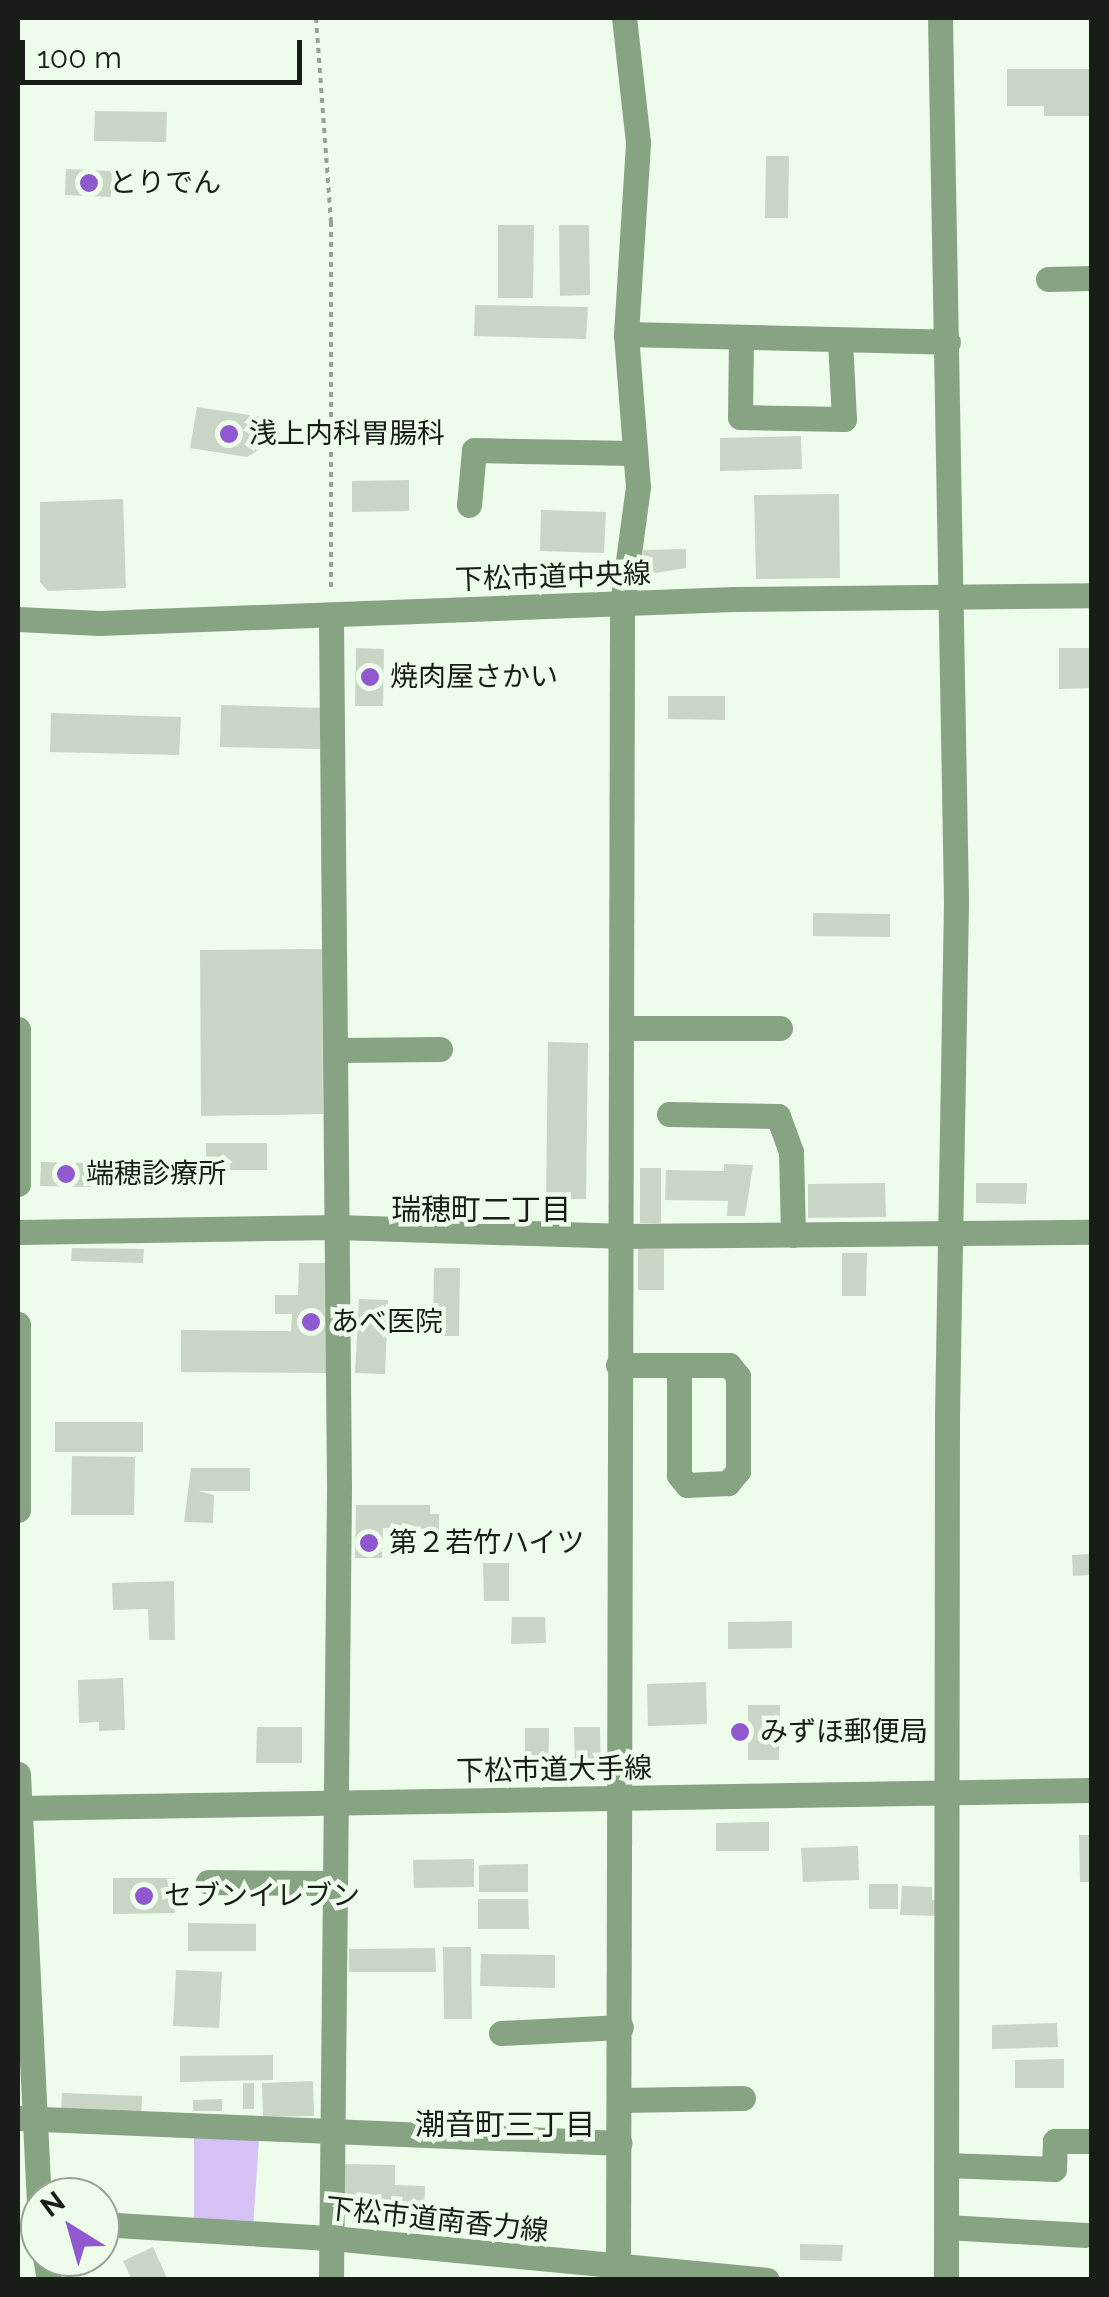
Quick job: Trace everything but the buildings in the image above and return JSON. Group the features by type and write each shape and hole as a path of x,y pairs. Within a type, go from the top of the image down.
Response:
{"street":[{"path":"624,18 638,142 626,334 638,486 622,605 623,1028 618,1236 618,2144 628,2272"},
{"path":"940,18 956,903 949,1233 946,2280"},
{"path":"1048,279 1092,278"},
{"path":"626,334 948,342"},
{"path":"741,337 740,417 844,419 840,341"},
{"path":"469,505 474,450 634,453"},
{"name":"下松市道中央線","path":"18,621 1092,595"},
{"path":"18,602 18,621"},
{"path":"331,615 337,1050 331,1804 336,2133 331,2280"},
{"path":"623,1028 780,1028"},
{"path":"18,1029 18,1184"},
{"path":"337,1050 440,1049"},
{"path":"668,1114 778,1116 791,1152 792,1235"},
{"path":"18,1232 337,1227 618,1236 1092,1232"},
{"path":"18,1324 18,1510"},
{"path":"618,1365 679,1365 729,1365 738,1376 738,1471 728,1483 686,1485 679,1475 679,1365"},
{"path":"18,1774 25,2118 30,2177"},
{"name":"下松市道大手線","path":"18,1808 1092,1790"},
{"path":"208,1882 333,1883"},
{"path":"501,2033 621,2027"},
{"path":"619,2100 743,2098"},
{"path":"25,2118 618,2144"},
{"path":"946,2165 1054,2168 1055,2141 1092,2140"},
{"name":"下松市道南香力線","path":"120,2225 332,2238 628,2272 767,2280"},
{"path":"946,2227 1086,2234"}],"path":[{"path":"316,18 332,222 331,615"}],"shaded area":[{"path":"194,2132 259,2138 253,2228 194,2222"}],"place":[{"name":"とりでん","path":"89,183"},
{"name":"浅上内科胃腸科","path":"229,434"},
{"name":"焼肉屋さかい","path":"370,677"},
{"name":"端穂診療所","path":"66,1174"},
{"name":"あべ医院","path":"311,1322"},
{"name":"第２若竹ハイツ","path":"369,1543"},
{"name":"みずほ郵便局","path":"740,1732"},
{"name":"セブンイレブン","path":"144,1896"}],"district":[{"name":"瑞穂町二丁目","path":"481,1210"},
{"name":"潮音町三丁目","path":"505,2125"}]}
